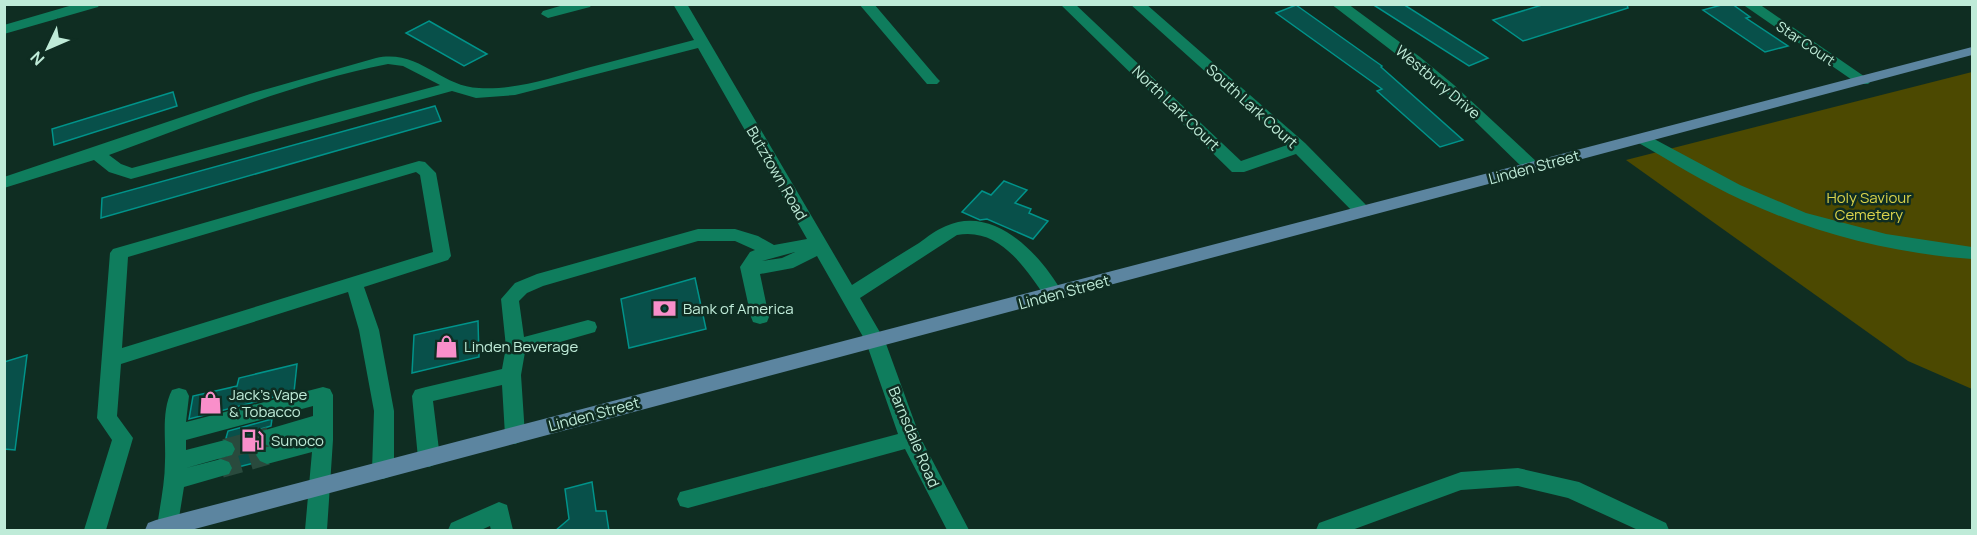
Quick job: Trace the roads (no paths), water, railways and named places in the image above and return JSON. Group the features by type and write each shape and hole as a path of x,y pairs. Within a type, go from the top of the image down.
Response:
{"main road":[{"name":"Linden Street","path":"162,529 1972,51"}],"street":[{"path":"4,30 93,4"},
{"path":"548,14 585,4"},
{"name":"Butztown Road","path":"680,4 875,341"},
{"path":"866,4 932,81"},
{"name":"North Lark Court","path":"1067,4 1238,168 1299,147"},
{"name":"South Lark Court","path":"1137,4 1299,147 1363,212"},
{"name":"Westbury Drive","path":"1338,4 1415,60 1449,88 1532,167"},
{"name":"Star Court","path":"1749,4 1863,81"},
{"path":"4,183 68,164 95,152 256,97 338,72 392,59 419,68 436,80 464,91 484,93 538,86 701,43"},
{"path":"95,152 115,168 131,174 453,86"},
{"path":"1642,138 1747,196 1802,219 1887,239 1972,253"},
{"path":"95,531 123,438 108,418 111,359 119,253 420,166 428,173 442,256 111,359"},
{"path":"849,296 952,230 966,225 990,229 1008,239 1031,263 1054,294"},
{"path":"515,435 511,375 516,347 510,299 521,288 537,281 698,235 735,235 752,240 772,252"},
{"path":"760,317 749,267 756,256 795,246 819,245"},
{"path":"749,267 766,269 802,259 819,245"},
{"path":"354,283 369,330 384,411 383,470"},
{"path":"516,347 588,327"},
{"name":"Barnsdale Road","path":"875,341 911,439 958,531"},
{"path":"429,458 422,396 511,375"},
{"path":"175,434 323,395 316,531"},
{"path":"162,529 174,472 179,396"},
{"path":"268,446 323,430"},
{"path":"688,499 911,439"},
{"path":"174,472 223,458"},
{"path":"1327,531 1461,482 1518,477 1571,489 1615,508 1658,531"},
{"path":"459,531 499,512 502,531"}],"tunnel":[{"path":"225,449 269,437"},
{"path":"221,468 267,455"}],"place":[{"name":"Bank of America","path":"665,308"},
{"name":"Linden Beverage","path":"446,346"},
{"name":"Jack's Vape & Tobacco","path":"211,403"},
{"name":"Sunoco","path":"253,440"}],"park label":[{"name":"Holy Saviour Cemetery","path":"1869,206"}]}
